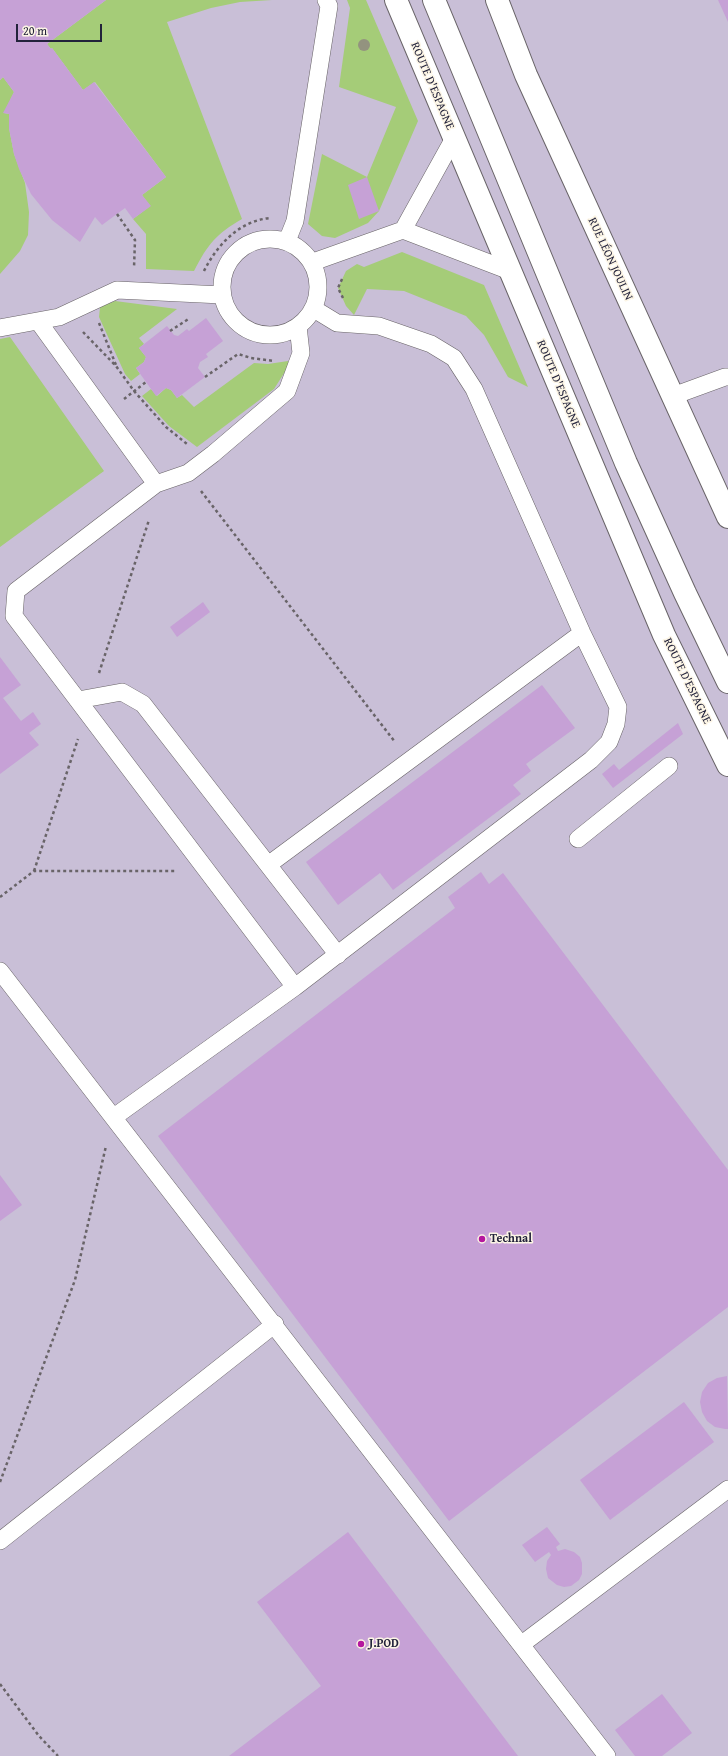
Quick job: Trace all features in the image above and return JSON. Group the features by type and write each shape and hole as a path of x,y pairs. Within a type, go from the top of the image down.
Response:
{"main road":[{"name":"ROUTE D'ESPAGNE","path":"396,0 664,635 728,765"},
{"path":"434,0 626,463 685,594 728,682"},
{"name":"RUE LÉON JOULIN","path":"497,0 526,76 728,516"}],"lane":[{"path":"287,240 295,221 328,6 326,0"},
{"path":"403,230 454,138"},
{"path":"313,262 403,230 510,271"},
{"path":"270,238 287,240 302,249 313,262 319,285 318,297 314,309 298,326 284,333 268,335 252,332 238,323 228,311 222,295 222,278 228,262 239,249 253,241 270,238"},
{"path":"0,328 59,317 116,290 222,295"},
{"path":"114,1117 295,987 591,760 609,742 616,724 618,707 582,633 474,389 454,358 431,344 379,326 337,323 314,309"},
{"path":"38,321 156,484"},
{"path":"295,987 14,616 16,591 156,484 188,473 287,392 301,353 298,326"},
{"path":"673,396 725,376 728,377"},
{"path":"268,865 582,633"},
{"path":"78,700 122,692 143,704 338,954"},
{"path":"578,839 669,766"},
{"path":"0,971 275,1324 607,1756"},
{"path":"0,1541 275,1324"},
{"path":"522,1644 728,1489"}],"path":[{"path":"117,214 135,240 134,271"},
{"path":"170,331 200,311 200,295 203,273 218,248 231,234 245,226 264,219 281,218 295,221"},
{"path":"337,323 354,315 346,306 338,288 346,271"},
{"path":"205,377 238,354 251,358 273,361 301,353"},
{"path":"116,366 134,391 166,427 192,448 213,454"},
{"path":"188,473 399,748 411,758"},
{"path":"0,897 34,871 207,870"},
{"path":"0,1482 75,1280 108,1140"},
{"path":"0,1684 39,1736 58,1756"}],"shaded area":[{"path":"0,0 728,0 728,1756 0,1756"}],"green space":[{"path":"106,0 272,0 240,2 211,8 167,22 242,219 214,240 208,247 194,271 146,269 146,234 133,219 150,206 142,195 166,177 95,82 83,90 52,48 51,49 47,44"},
{"path":"347,0 366,0 418,121 379,211 368,223 335,238 322,236 308,224 322,154 367,177 396,107 339,87 350,8"},
{"path":"3,77 14,92 4,113 9,114 9,128 14,154 25,183 29,212 28,235 20,251 0,274 0,80"},
{"path":"402,252 484,285 528,387 508,377 484,335 466,316 404,291 367,289 354,315 346,306 338,288 346,271 357,264 364,267"},
{"path":"115,301 177,309 139,338 144,344 139,348 146,357 144,362 136,368 140,374 131,381 125,374 99,317 100,307"},
{"path":"10,337 104,471 0,547 0,339"},
{"path":"288,361 288,367 274,389 197,447 169,426 142,396 151,389 157,396 166,388 171,390 177,398 182,395 194,407 254,363 268,364"}],"building":[{"path":"0,0 106,0 47,44 51,49 52,48 83,90 94,82 166,177 142,195 151,206 133,219 125,208 102,225 95,217 80,242 52,220 31,194 19,169 14,154 9,128 9,114 3,113 14,92 3,77 0,80"},
{"path":"718,0 728,0 728,22"},
{"path":"367,177 379,211 359,219 348,185"},
{"path":"206,318 223,341 206,354 208,357 200,362 198,368 205,377 177,398 171,390 166,388 156,396 136,368 144,362 146,357 139,348 167,326 174,335 178,336 187,329 189,331"},
{"path":"203,602 210,612 177,637 170,627"},
{"path":"0,657 21,685 3,698 21,721 33,712 41,724 29,733 39,745 0,774"},
{"path":"542,685 575,728 526,764 531,771 513,785 521,794 393,890 380,873 338,905 306,862"},
{"path":"678,723 683,734 613,788 602,774 614,764 619,770"},
{"name":"Technal","path":"481,872 489,884 503,873 728,1170 728,1307 449,1521 158,1136 455,908 448,897"},
{"path":"0,1175 22,1205 0,1221"},
{"path":"727,1376 728,1429 725,1429 715,1427 707,1421 702,1412 700,1402 702,1392 708,1383 717,1378"},
{"path":"684,1402 714,1442 610,1520 580,1480"},
{"path":"547,1527 560,1544 556,1547 558,1551 565,1549 574,1552 580,1557 582,1563 582,1574 579,1580 571,1586 564,1587 557,1585 548,1578 546,1569 547,1561 551,1555 549,1552 535,1562 522,1545"},
{"name":"J.POD","path":"348,1532 518,1756 229,1756 321,1686 257,1602"},
{"path":"662,1694 692,1733 662,1756 635,1756 615,1730"}],"place":[{"name":"Technal","path":"482,1239"},
{"name":"J.POD","path":"361,1644"}]}
